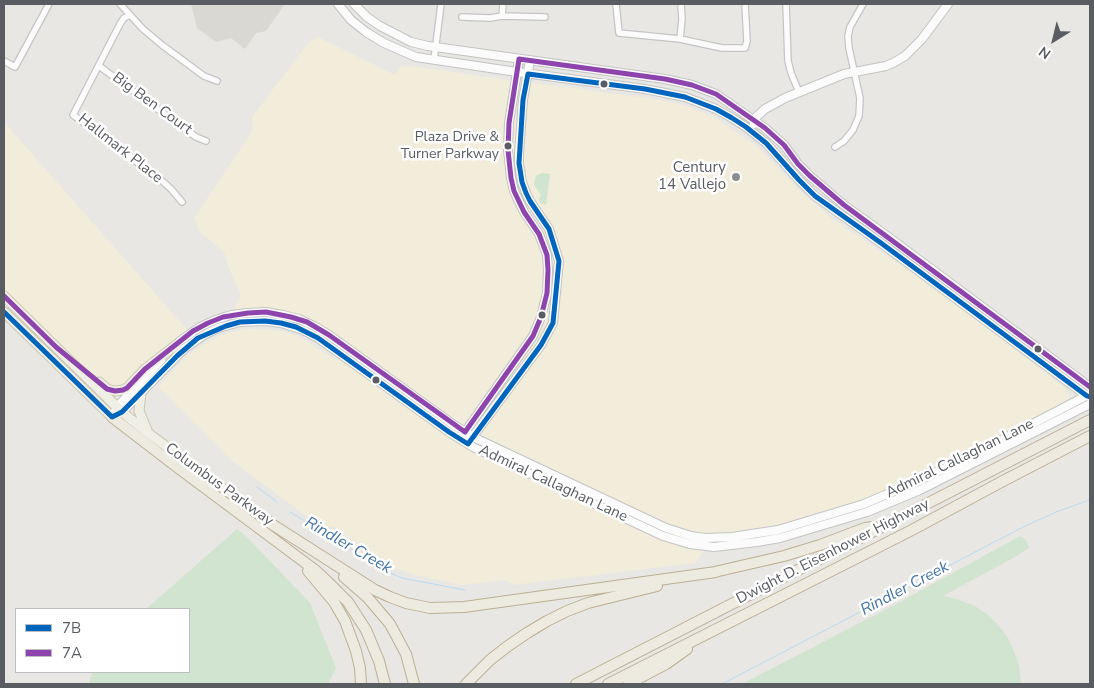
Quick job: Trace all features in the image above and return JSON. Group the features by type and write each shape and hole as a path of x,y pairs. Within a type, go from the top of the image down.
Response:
{"highway":[{"name":"Columbus Parkway","path":"112,417 292,553 331,585 348,602 361,620 377,656 384,684"},
{"name":"Dwight D. Eisenhower Highway","path":"576,684 1090,420"},
{"name":"Dwight D. Eisenhower Highway","path":"608,684 912,530 1090,436"},
{"name":"Columbus Parkway","path":"266,520 350,583 376,606 390,624 401,643 410,666 414,684"},
{"path":"266,520 375,590 406,603 430,608 464,608 716,572"},
{"path":"466,684 490,660 517,639 567,611 588,603 790,554 865,528 885,526"},
{"path":"292,553 329,595 342,616 356,651 361,684"},
{"path":"361,620 374,661 377,684"},
{"path":"628,684 666,664 705,636"}],"main road":[{"name":"Columbus Parkway","path":"4,296 120,409 148,433 266,520"},
{"name":"Columbus Parkway","path":"4,312 112,417"},
{"path":"56,347 107,389 117,391 127,388 145,369 176,345"},
{"path":"141,393 138,411 148,433"}],"street":[{"path":"4,61 15,67 49,4"},
{"path":"120,4 143,29 162,45 204,76 217,81"},
{"path":"338,4 366,32 384,43 416,57 645,89 685,97 716,109 732,118 766,143 815,196 1089,398"},
{"path":"354,4 367,17 380,26 411,42 435,47 649,76 692,85 716,94 766,128 784,145 810,176 844,205 1090,387"},
{"path":"434,60 441,4"},
{"path":"502,4 502,16"},
{"path":"616,4 619,32 680,39 722,48 745,48 747,42 745,4"},
{"path":"680,39 681,4"},
{"path":"786,4 788,61 799,92"},
{"path":"835,147 844,141 853,130 859,116 860,98 848,36 850,26 863,4"},
{"path":"754,119 768,107 799,92 844,74 886,66 905,56 922,39 948,4"},
{"name":"Hallmark Place","path":"130,15 124,18 120,24 73,115 160,179 182,202"},
{"path":"462,18 502,16 545,17"},
{"path":"462,436 534,336 542,317 547,293 547,256 539,234 524,212 514,191 511,178 508,150 509,123 519,59"},
{"path":"470,440 532,358 553,323 559,261 549,230 526,193 519,163 523,100 530,60"},
{"name":"Big Ben Court","path":"98,66 196,137 206,141"},
{"path":"754,119 755,128 764,136 766,143"},
{"name":"Admiral Callaghan Lane","path":"112,417 176,345 190,333 215,320 231,315 256,312 274,313 307,322 329,335 462,436"},
{"name":"Admiral Callaghan Lane","path":"120,409 141,393 185,348 204,334 240,322 273,322 296,327 318,338 470,440 674,531 699,537 722,538 778,530 864,504 941,470 1089,398"}],"shaded area":[{"path":"191,4 285,4 266,31 256,33 245,49 231,38 216,42 197,28"},
{"path":"318,37 395,75 402,66 411,66 661,100 686,106 712,116 758,147 798,189 830,217 934,288 1064,387 1069,394 1069,398 1064,404 912,481 863,501 797,522 767,529 706,535 692,533 675,528 580,485 467,428 331,332 308,319 275,309 256,308 233,311 241,295 224,252 200,232 194,218 253,129 252,117 309,42"},
{"path":"4,122 190,333 122,390 96,380 56,347 4,296"},
{"path":"249,329 286,332 300,337 334,359 348,361 463,443 669,540 707,548 695,563 512,585 506,580 462,585 415,575 394,568 333,527 321,527 231,460 158,387 185,358 202,345 221,335"}],"green space":[{"path":"541,173 550,174 546,205 540,203 541,195 534,185 536,176"},
{"path":"237,529 247,537 310,603 336,668 328,684 89,684 92,673 190,673 190,608 147,608"},
{"path":"1020,536 1026,540 1029,548 943,596 975,606 1000,627 1014,651 1019,665 1021,684 742,684 900,602"}],"waterway":[{"name":"Rindler Creek","path":"257,487 277,502"},
{"name":"Rindler Creek","path":"722,684 1023,527 1056,512 1090,500"},
{"name":"Rindler Creek","path":"290,512 390,573 402,578 465,590"}],"transit line":[{"name":"7A","path":"4,296 56,347 107,389 115,391 127,388 145,369 193,331 208,323 223,317 248,313 266,312 291,317 307,322 329,335 465,432 533,336 541,317 547,293 547,255 539,234 524,212 514,191 511,178 508,150 509,123 519,59 665,79 692,85 716,94 765,128 784,145 810,176 844,205 1090,387"},
{"name":"7B","path":"4,312 112,417 122,412 177,356 198,338 240,322 265,321 296,327 318,338 468,444 541,345 553,323 559,261 549,229 526,193 519,163 523,100 528,74 645,89 685,97 716,109 732,118 766,143 815,196 1090,397"}],"place":[{"name":"Plaza Drive & Turner Parkway","path":"508,146"},
{"name":"Century 14 Vallejo","path":"736,177"}]}
